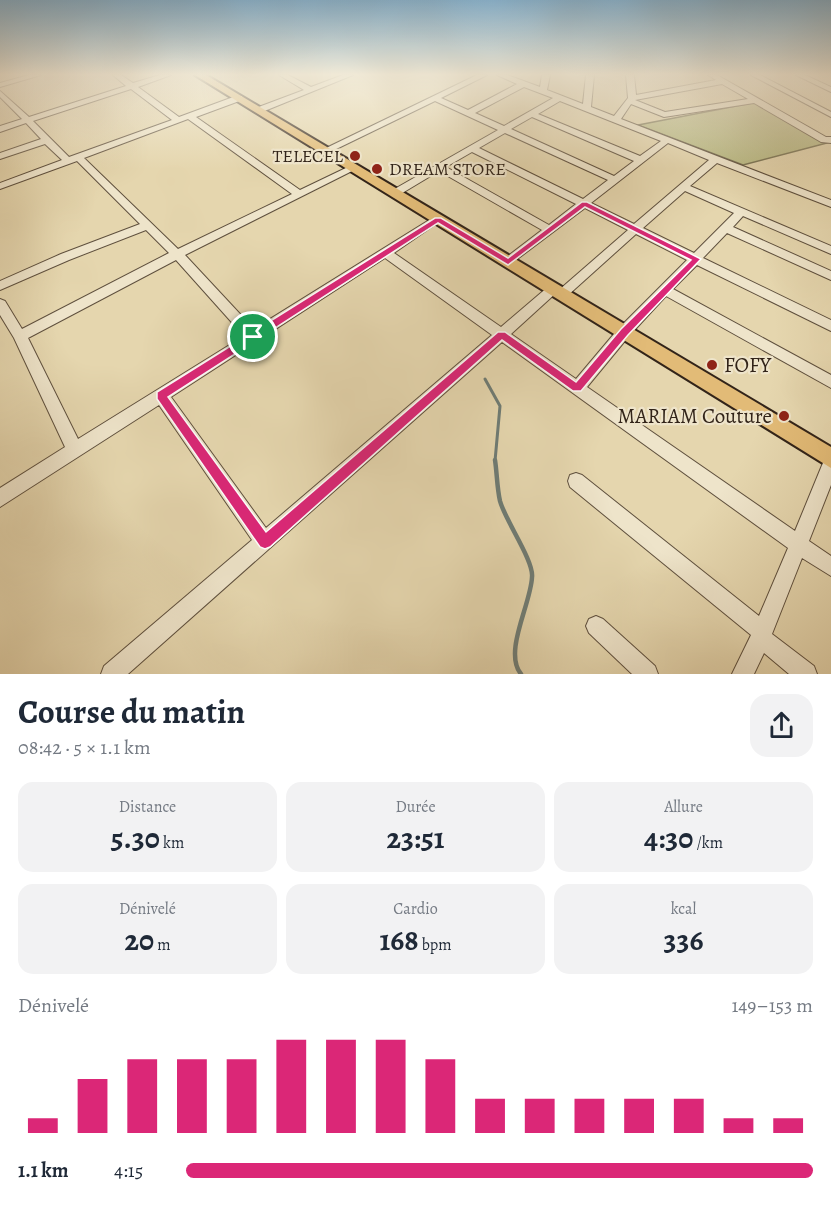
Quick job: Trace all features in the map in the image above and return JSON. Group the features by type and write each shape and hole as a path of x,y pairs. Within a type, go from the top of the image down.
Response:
{"main road":[{"path":"253,106 831,458"}],"street":[{"path":"13,106 46,140 73,159 148,225 253,337"},
{"path":"0,129 69,106"},
{"path":"159,106 177,120"},
{"path":"1,185 216,106"},
{"path":"259,110 268,106"},
{"path":"325,151 417,106"},
{"path":"454,106 615,180"},
{"path":"469,113 481,106"},
{"path":"395,193 544,106"},
{"path":"583,106 831,204"},
{"path":"616,120 626,106"},
{"path":"646,106 664,115 716,106"},
{"path":"767,106 824,140 831,140"},
{"path":"815,106 831,115"},
{"path":"531,114 641,160"},
{"path":"189,116 300,194"},
{"path":"0,156 46,140"},
{"path":"508,262 667,140"},
{"path":"471,148 831,326"},
{"path":"112,674 501,334 558,292 715,159"},
{"path":"439,167 550,230"},
{"path":"21,336 177,254 353,168"},
{"path":"683,187 826,248 831,233"},
{"path":"577,388 624,332 741,212"},
{"path":"0,498 438,219"},
{"path":"0,286 65,257 148,225"},
{"path":"726,228 831,276"},
{"path":"386,253 831,567"},
{"path":"665,290 831,382"},
{"path":"0,304 21,336 75,450"},
{"path":"161,396 265,542"},
{"path":"743,674 762,634 831,464"},
{"path":"576,481 762,634 806,674"},
{"path":"596,626 647,674"}],"green space":[{"path":"734,106 765,106 827,143 743,165 638,125"}],"waterway":[{"path":"485,379 500,406 495,460"},
{"path":"495,460 500,501 529,561 532,577 516,641 516,665 521,674"}],"place":[{"name":"TELECEL","path":"355,156"},
{"name":"DREAM STORE","path":"377,169"},
{"name":"FOFY","path":"712,365"},
{"name":"MARIAM Couture","path":"784,416"}],"route":[{"path":"584,204 697,259 624,332 577,388 501,334 265,542 161,396 253,337 438,219 508,262 584,204"}]}
